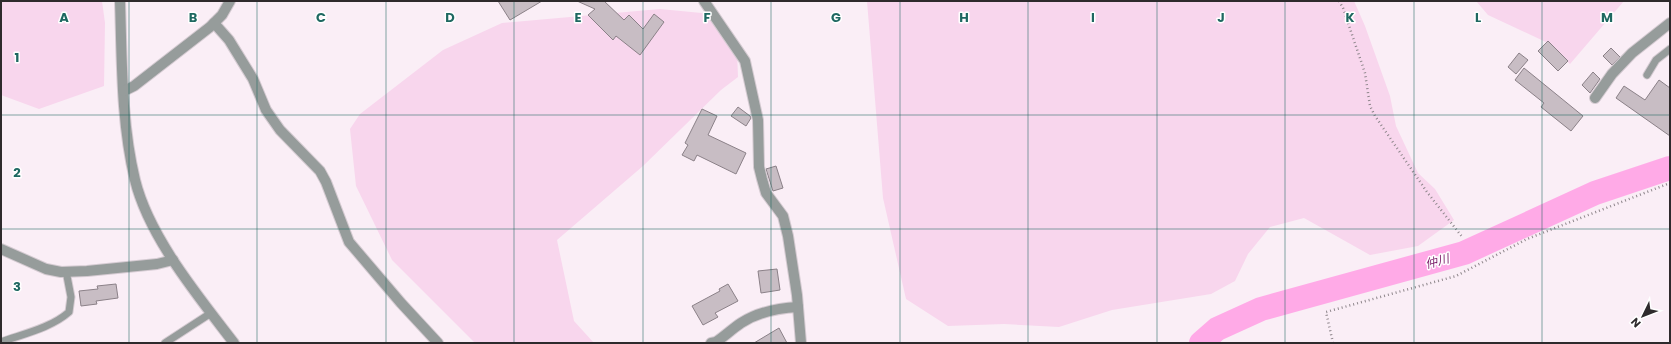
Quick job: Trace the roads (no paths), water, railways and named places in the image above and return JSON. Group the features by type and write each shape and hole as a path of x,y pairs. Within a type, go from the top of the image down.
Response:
{"street":[{"path":"120,1 128,142 135,181 155,230 211,313 234,343"},
{"path":"124,91 134,86 165,64 214,23 222,15 230,1"},
{"path":"704,1 745,61 758,120 759,167 766,193 783,216 788,236 798,307 801,343"},
{"path":"214,23 229,40 253,79 266,110 280,130 320,171 326,182 349,242 400,303 438,343"},
{"path":"1595,98 1612,74 1632,53 1670,23"},
{"path":"1,249 46,269 66,272 157,264 174,260"},
{"path":"711,343 716,342 741,323 757,315 780,308 798,307"}],"lane":[{"path":"1647,75 1656,60 1670,49"},
{"path":"1,342 50,324 69,312 71,297 66,272"},
{"path":"165,343 211,313"}],"waterway":[{"name":"仲川","path":"1201,343 1217,329 1261,309 1464,253 1595,193 1670,168"}]}
